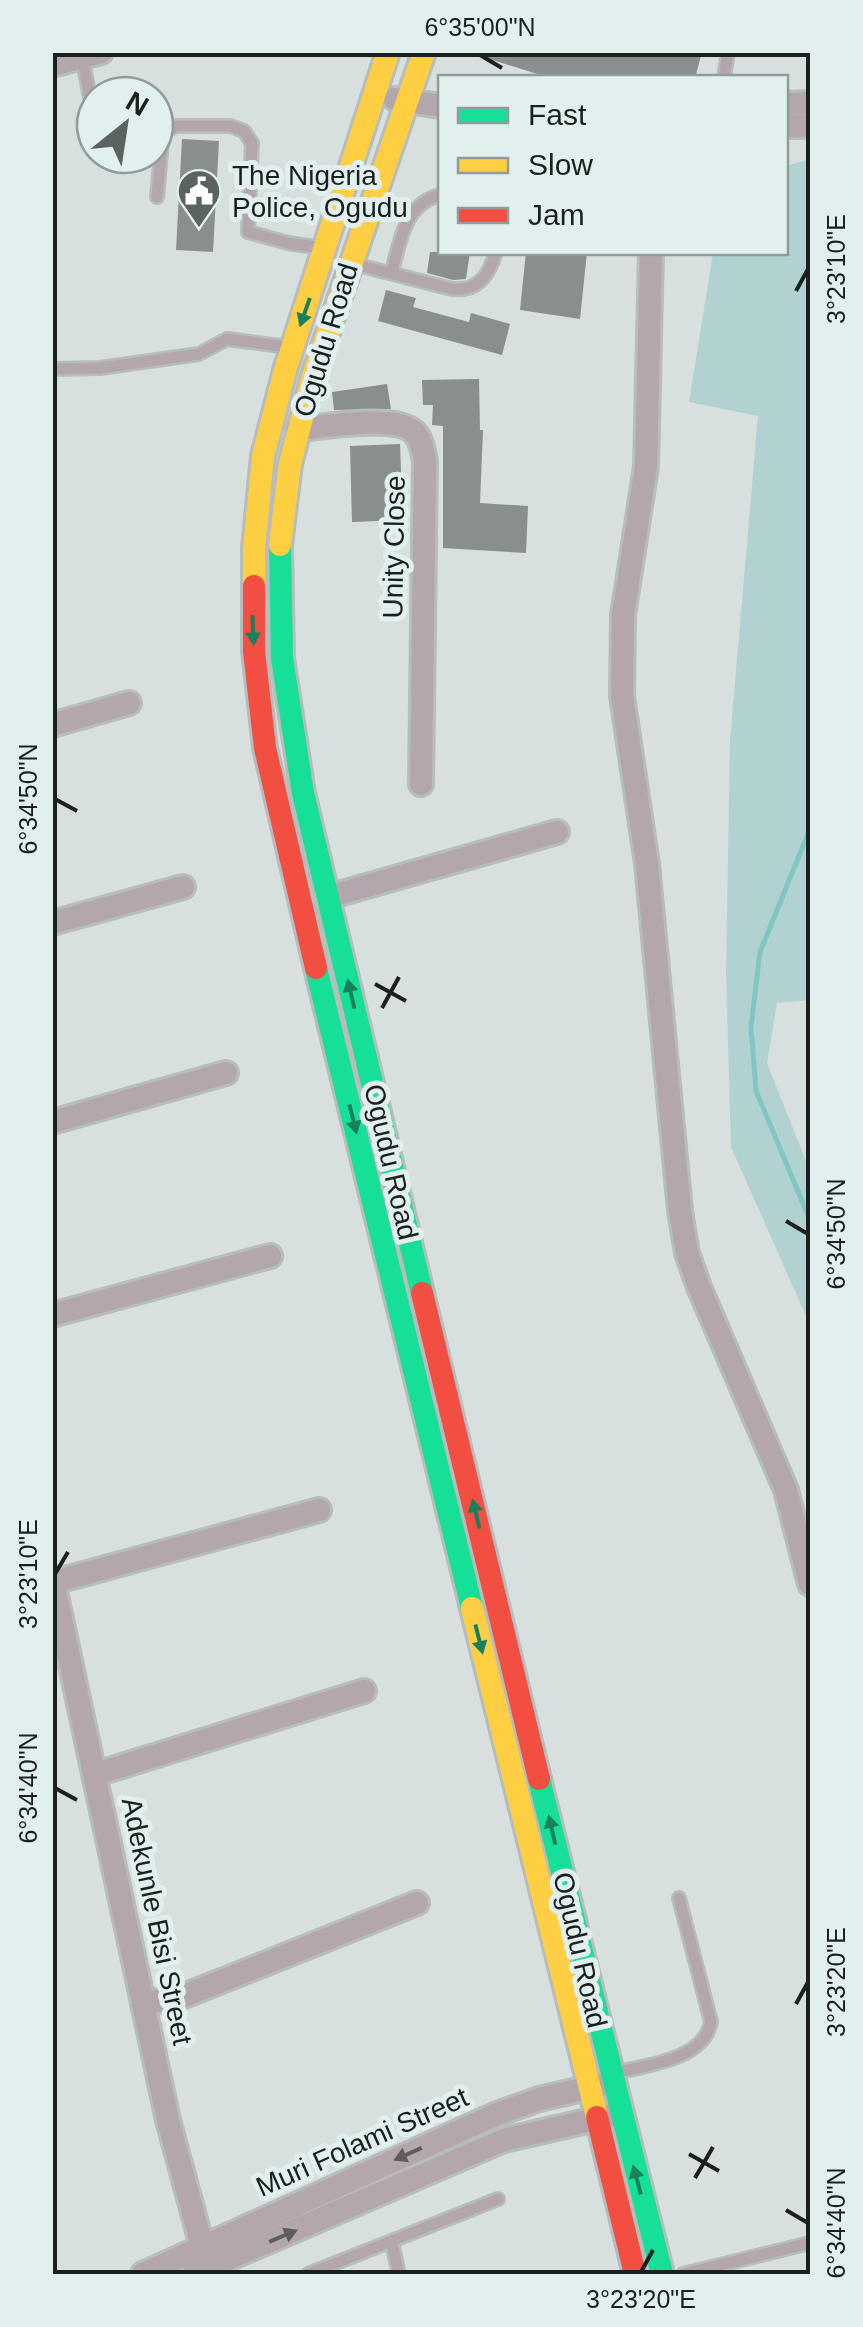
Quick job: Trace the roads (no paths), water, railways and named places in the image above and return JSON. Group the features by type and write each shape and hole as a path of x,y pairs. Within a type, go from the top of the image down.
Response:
{"main road":[{"name":"Ogudu Road","path":"388,52 271,417 261,470 252,583 254,650 265,748 334,1044 635,2274"},
{"name":"Ogudu Road","path":"418,54 410,96 349,264 298,429 282,511 279,610 298,771 611,2078 662,2274"},
{"path":"334,1044 362,1039"}],"street":[{"path":"52,65 91,54"},
{"path":"378,86 438,105"},
{"path":"410,96 438,95"},
{"path":"651,255 646,466 623,616 622,696 647,864 680,1211 699,1287 786,1490 810,1584"},
{"name":"Unity Close","path":"298,429 394,422 417,434 422,444 422,784"},
{"path":"52,725 129,703"},
{"path":"328,896 557,832"},
{"path":"52,922 183,888"},
{"path":"52,1122 226,1072"},
{"path":"52,1315 270,1256"},
{"path":"53,1580 319,1510"},
{"name":"Adekunle Bisi Street","path":"53,1580 60,1640 96,1774 168,2120 184,2170 204,2266"},
{"path":"96,1774 364,1692"},
{"path":"143,2003 179,1998 418,1904"},
{"name":"Muri Folami Street","path":"142,2274 204,2266 497,2114 611,2078"},
{"path":"204,2266 504,2140 620,2113"}],"lane":[{"path":"157,196 163,132 176,126 230,126 244,130 252,143 248,232 326,248"},
{"path":"392,272 412,212 438,195"},
{"path":"349,264 467,290 487,276 495,255"},
{"path":"52,369 100,368 198,354 227,338 292,347"},
{"path":"611,2078 697,2049 709,2035 711,2022 679,1898"},
{"path":"308,2274 498,2199"},
{"path":"392,2243 399,2274"},
{"path":"683,2274 810,2243"}],"waterway":[{"path":"810,829 760,952 751,1027 756,1091 810,1220"}],"place":[{"name":"The Nigeria Police, Ogudu","path":"199,229"}]}
